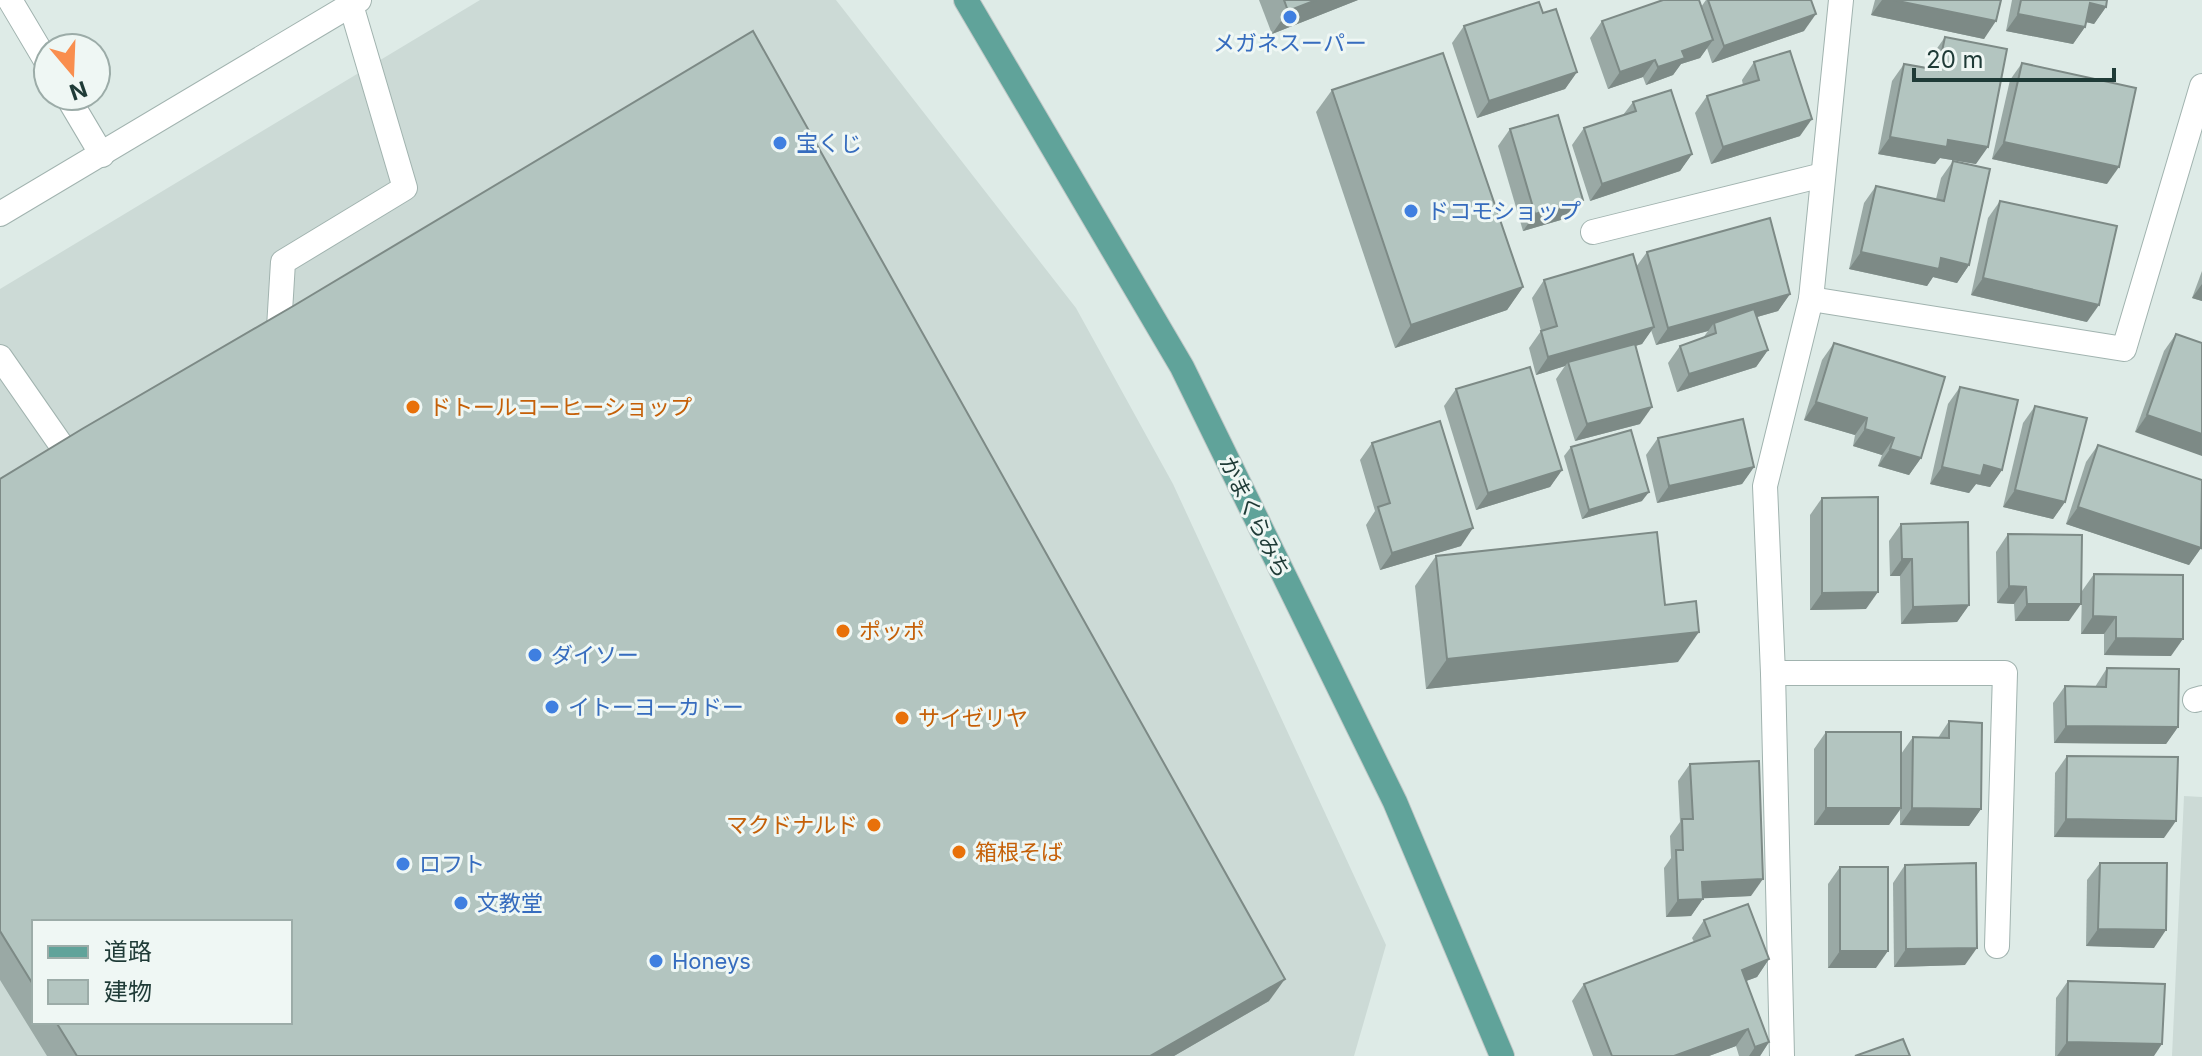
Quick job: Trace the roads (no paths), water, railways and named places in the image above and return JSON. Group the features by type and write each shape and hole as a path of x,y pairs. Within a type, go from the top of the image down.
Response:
{"main road":[{"name":"かまくらみち","path":"966,0 1182,367 1395,802 1502,1056"}],"street":[{"path":"10,0 32,37"},
{"path":"1782,1056 1773,673 1765,486 1811,299 1841,0"},
{"path":"0,214 355,2 405,188 283,262 279,328"},
{"path":"1811,299 2124,349 2202,86"},
{"path":"76,112 102,155"},
{"path":"1593,232 1823,175"},
{"path":"0,357 66,452"},
{"path":"1773,673 2005,673 1997,946"}],"place":[{"name":"メガネスーパー","path":"1290,17"},
{"name":"宝くじ","path":"780,143"},
{"name":"ドコモショップ","path":"1411,211"},
{"name":"ドトールコーヒーショップ","path":"413,407"},
{"name":"ポッポ","path":"843,631"},
{"name":"ダイソー","path":"535,655"},
{"name":"イトーヨーカドー","path":"552,707"},
{"name":"サイゼリヤ","path":"902,718"},
{"name":"マクドナルド","path":"874,825"},
{"name":"箱根そば","path":"959,852"},
{"name":"ロフト","path":"403,864"},
{"name":"文教堂","path":"461,903"},
{"name":"Honeys","path":"656,961"}]}
